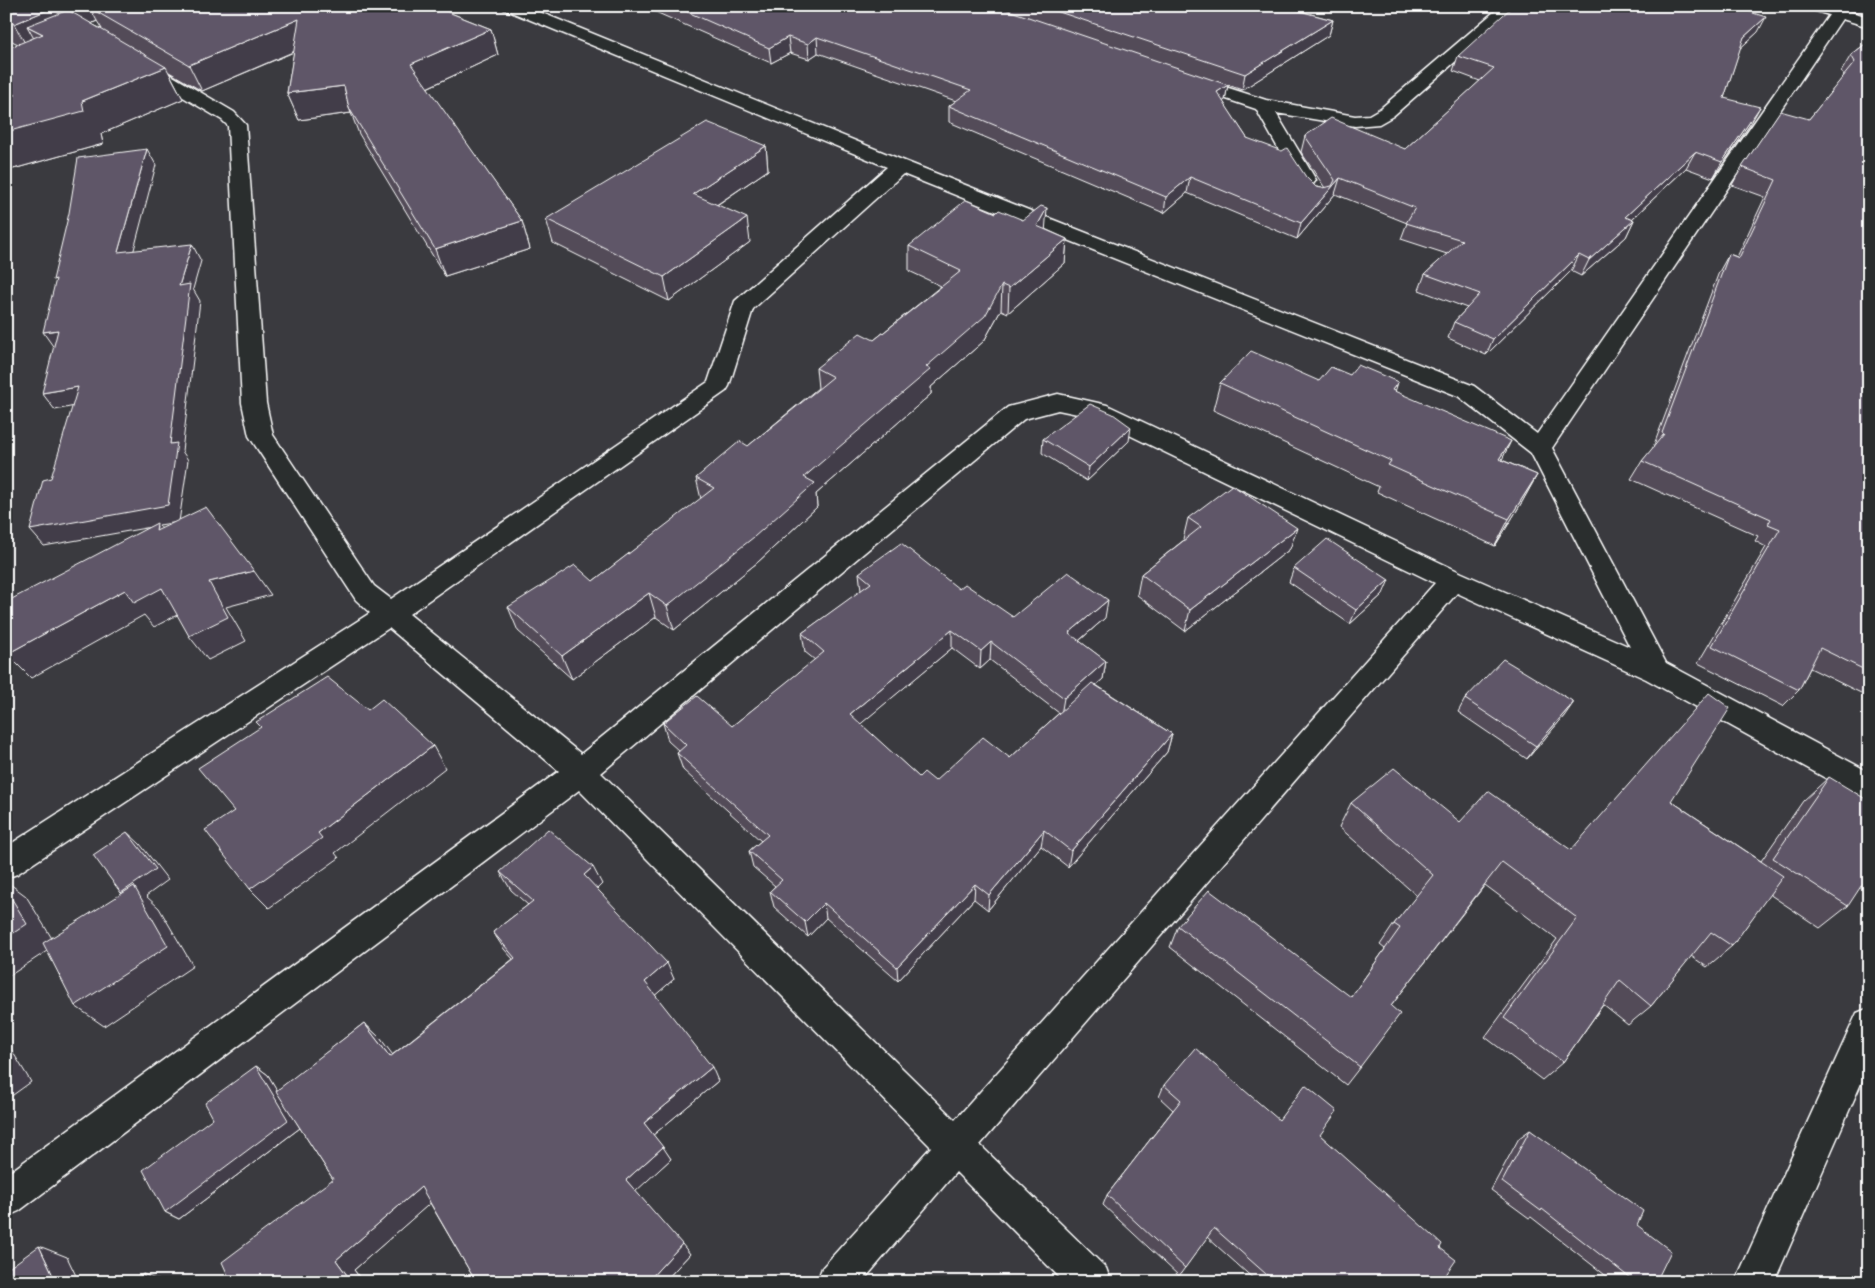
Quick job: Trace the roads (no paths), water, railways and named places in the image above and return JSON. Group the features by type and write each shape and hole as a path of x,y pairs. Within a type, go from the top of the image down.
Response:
{"street":[{"path":"510,6 900,166 1466,391 1540,448 1656,670"},
{"path":"1178,77 1263,105 1355,122 1373,120 1387,112 1511,6"},
{"path":"1815,6 1840,10 1869,22"},
{"path":"1540,448 1840,10"},
{"path":"121,53 228,116 237,125 254,403 261,436 365,593 582,772 1092,1282"},
{"path":"1263,105 1300,172 1314,191"},
{"path":"6,864 389,614 718,386 743,306 900,166"},
{"path":"6,1198 582,772 1016,413 1058,402 1099,412 1453,580 1656,670 1869,787"},
{"path":"836,1282 1453,580"},
{"path":"1754,1282 1869,1025"}]}
